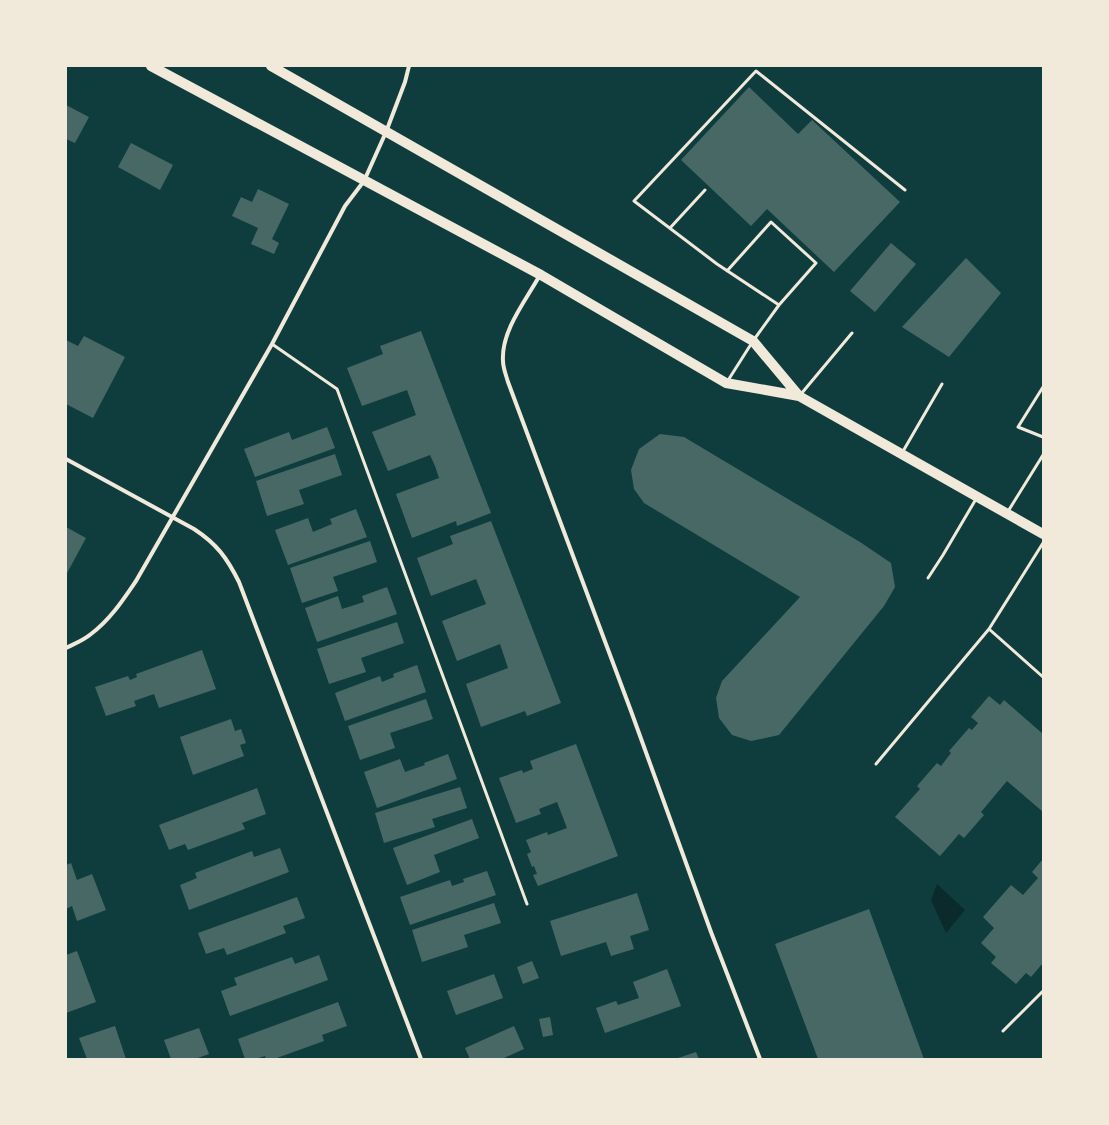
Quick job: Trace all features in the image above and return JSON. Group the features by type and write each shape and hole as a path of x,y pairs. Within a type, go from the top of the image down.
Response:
{"main road":[{"path":"151,66 540,275 726,383 799,396 1043,534"},
{"path":"271,66 753,341 799,396"}],"street":[{"path":"66,648 90,635 105,622 136,581 272,344 345,206 364,181 386,132 405,82 409,66"},
{"path":"540,275 509,331 503,350 504,371 760,1059"},
{"path":"66,458 206,537 223,554 231,567 239,582 421,1059"}],"lane":[{"path":"779,306 727,271 634,201 756,71 905,190"},
{"path":"670,228 705,190"},
{"path":"726,383 753,341 779,306 816,263 771,222 727,271"},
{"path":"799,396 852,333"},
{"path":"272,344 337,389 527,904"},
{"path":"901,454 942,384"},
{"path":"1043,387 1018,427 1043,437"},
{"path":"1007,514 1043,454"},
{"path":"928,578 977,497"},
{"path":"876,764 989,629 1043,543"},
{"path":"989,629 1043,677"},
{"path":"1002,1031 1043,991"}],"water":[{"path":"937,884 965,910 946,933 931,900"}],"building":[{"path":"749,87 798,134 812,120 900,202 834,272 767,209 751,226 681,160"},
{"path":"66,105 89,117 75,143 66,139"},
{"path":"131,143 173,165 160,190 118,167"},
{"path":"258,189 289,204 272,239 279,243 274,254 251,244 258,228 232,216 241,197 252,202"},
{"path":"891,243 916,264 875,312 850,291"},
{"path":"966,258 1001,293 949,357 902,327"},
{"path":"421,331 491,513 457,526 456,521 412,538 396,494 439,478 435,466 430,455 388,471 372,432 416,415 407,390 362,406 347,368 383,354 380,346"},
{"path":"84,336 125,357 93,418 66,404 66,340 78,346"},
{"path":"327,427 335,448 255,477 244,449 289,432 292,440"},
{"path":"660,434 684,437 860,542 891,563 895,587 884,606 779,735 751,741 732,735 719,718 716,698 722,681 800,597 644,503 634,489 631,470 639,449"},
{"path":"335,454 342,475 299,490 304,504 267,516 256,481"},
{"path":"356,509 367,537 288,565 275,530 308,518 313,532 332,524 330,519"},
{"path":"491,521 561,703 527,716 525,711 481,727 466,684 508,668 500,644 457,661 442,621 486,604 476,579 431,596 417,558 453,544 450,536"},
{"path":"66,527 86,538 66,575"},
{"path":"370,541 377,562 333,577 338,591 302,603 290,568"},
{"path":"387,587 397,614 317,642 305,608 338,596 342,609 364,602 362,596"},
{"path":"397,622 404,643 361,658 366,672 329,684 317,649"},
{"path":"202,650 216,689 159,708 154,694 134,701 136,706 106,716 95,687 128,676 130,680 137,677 136,674"},
{"path":"417,665 426,692 345,721 335,693 380,676 382,682 394,677 393,674"},
{"path":"989,696 1000,705 1004,700 1043,734 1043,812 1007,781 981,812 984,815 964,838 959,834 940,856 895,817 920,789 917,786 937,763 941,766 951,753 949,751 969,728 972,730 978,723 971,717"},
{"path":"426,699 433,719 390,733 395,748 360,760 348,726"},
{"path":"231,719 235,731 241,729 246,743 240,745 244,756 193,775 180,737"},
{"path":"576,744 618,856 538,886 533,875 537,874 534,866 532,867 527,854 531,852 526,840 547,832 548,835 567,828 557,802 539,809 541,814 516,823 499,778 522,770 523,773 533,769 530,761"},
{"path":"448,754 457,779 377,808 364,772 400,759 405,772 425,765 424,763"},
{"path":"460,787 467,808 432,819 435,827 384,843 375,813"},
{"path":"257,788 266,814 242,823 245,829 188,850 185,844 169,850 159,825"},
{"path":"472,819 479,838 434,855 440,872 407,885 393,848"},
{"path":"280,848 289,872 189,910 180,885 197,878 195,873 252,851 254,857"},
{"path":"1043,859 1043,963 1031,977 1026,973 1016,984 991,963 996,957 981,943 994,928 983,917 1011,885 1023,895 1038,878 1032,872"},
{"path":"71,863 77,880 92,874 106,910 77,921 72,906 66,909 66,865"},
{"path":"487,871 496,895 410,925 400,897 450,880 452,886 464,882 463,879"},
{"path":"637,893 649,930 630,936 634,949 611,956 606,942 561,956 550,921"},
{"path":"297,897 305,918 283,926 286,933 227,955 224,948 206,954 198,933"},
{"path":"494,903 501,923 464,935 468,947 422,962 412,930"},
{"path":"869,909 924,1059 818,1059 775,944"},
{"path":"77,951 96,1002 66,1013 66,955"},
{"path":"319,955 328,980 230,1016 221,991 237,985 234,978 292,957 295,964"},
{"path":"532,961 539,978 523,984 517,967"},
{"path":"667,969 681,1006 605,1033 596,1008 616,1001 618,1005 639,998 633,982"},
{"path":"494,974 503,998 456,1015 447,991"},
{"path":"338,1002 347,1026 322,1035 324,1041 274,1059 266,1059 265,1056 255,1059 245,1059 238,1039"},
{"path":"550,1017 553,1035 543,1037 539,1019"},
{"path":"115,1026 126,1059 87,1059 79,1038"},
{"path":"514,1026 524,1049 502,1059 470,1059 465,1048"},
{"path":"199,1028 209,1054 195,1059 171,1059 164,1040"},
{"path":"696,1052 699,1059 675,1059"}]}
